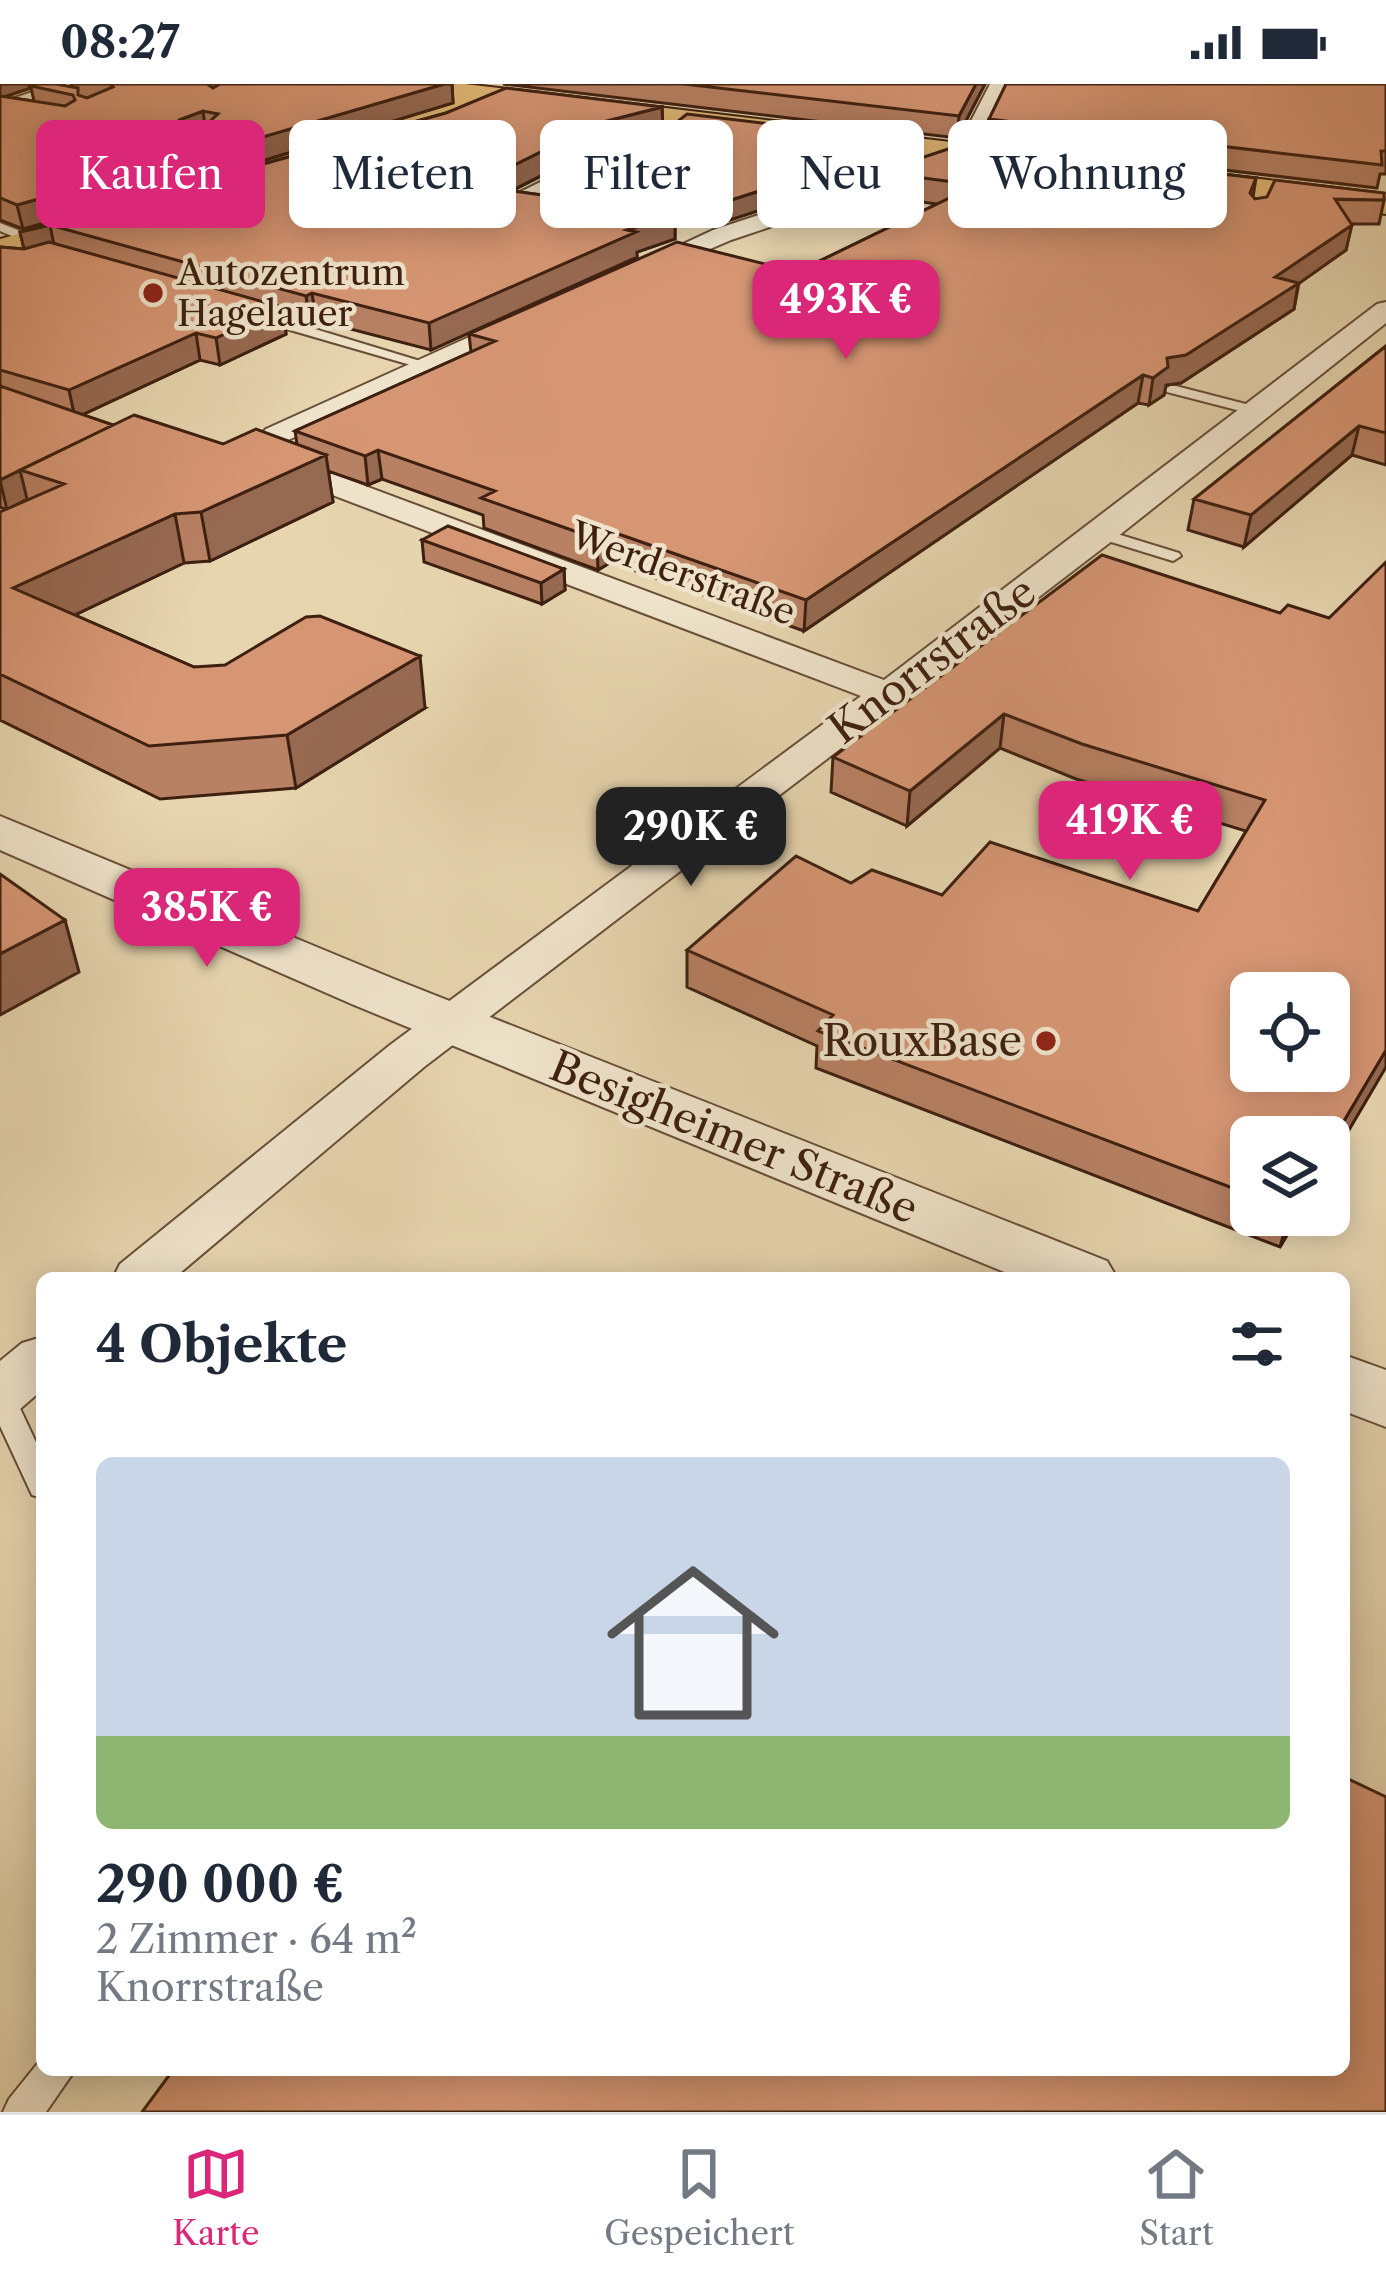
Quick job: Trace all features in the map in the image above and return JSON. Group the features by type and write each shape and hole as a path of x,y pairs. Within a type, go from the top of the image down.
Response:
{"main road":[{"path":"398,84 501,90 686,125 948,152"},
{"path":"4,246 142,190 408,121 501,90"},
{"path":"4,246 437,125 501,90"},
{"path":"1227,194 1386,204"}],"street":[{"path":"982,120 1000,84"},
{"path":"1,110 60,93"},
{"path":"607,285 722,235 948,160"},
{"path":"540,188 510,201 540,209"},
{"path":"676,228 722,235"},
{"name":"Werderstraße","path":"553,310 276,435 262,448 262,458 888,694"},
{"name":"Knorrstraße","path":"146,1272 450,1023 1101,535 1386,310"},
{"name":"Besigheimer Straße","path":"0,831 450,1023 1069,1272"},
{"path":"0,1394 36,1363"},
{"path":"1350,1384 1386,1399"}],"lane":[{"path":"1,110 25,113"},
{"path":"248,314 433,367"},
{"path":"1172,389 1260,412"},
{"path":"1101,535 1173,556"},
{"path":"0,1394 36,1473"},
{"path":"22,2112 51,2076"}],"building":[{"path":"110,84 207,84 213,88 220,84 444,84 321,120 289,120 289,129 265,136 265,120 211,120 218,114 203,111 179,120 36,120 36,200 17,205 0,198 0,96 65,106 75,100 73,95 31,86 78,88 78,95 87,98 113,87"},
{"path":"684,84 976,84 959,116"},
{"path":"1006,84 1386,84 1382,165 1227,147 1227,120 989,119"},
{"path":"506,88 662,107 611,120 540,120 540,152 516,164 516,120 421,120"},
{"path":"687,114 757,122 757,192 733,199 733,120 679,120"},
{"path":"948,149 948,181 924,178 924,157"},
{"path":"289,157 289,228 516,228 516,191 540,195 540,228 633,228 627,230 636,232 429,323 312,293 306,296 61,228 265,228 265,164"},
{"path":"1227,175 1256,178 1250,193 1255,199 1267,197 1275,180 1384,193 1384,200 1335,199 1352,225 1275,277 1299,283 1186,355 1167,358 1168,367 1153,378 1143,375 806,600 610,531 597,539 481,498 495,491 378,450 365,456 295,431 495,341 469,334 677,242 797,272 888,228 924,228 924,210 948,199 948,228 1227,228"},
{"path":"49,242 282,307 216,338 196,333 69,390 0,370 0,247 24,249"},
{"path":"1386,346 1386,433 1359,426 1251,515 1194,499"},
{"path":"0,386 113,425 0,480"},
{"path":"134,415 223,444 256,429 326,455 201,512 175,514 13,588 194,667 225,665 306,617 320,616 420,656 287,735 149,746 0,674 0,512 64,484 20,470"},
{"path":"448,526 564,569 541,583 422,540"},
{"path":"1102,555 1280,613 1288,605 1329,618 1386,562 1386,1050 1347,1116 1230,1116 1230,1187 818,1031 833,1015 687,950 796,856 851,883 872,870 942,895 990,842 1198,911 1265,800 1082,744 1004,714 910,791 833,757"},
{"path":"0,874 65,920 0,954"},
{"path":"1350,1780 1386,1797 1386,2112 142,2112 169,2076 1350,2076"}],"place":[{"name":"Autozentrum Hagelauer","path":"153,293"},
{"name":"RouxBase","path":"1046,1041"}]}
